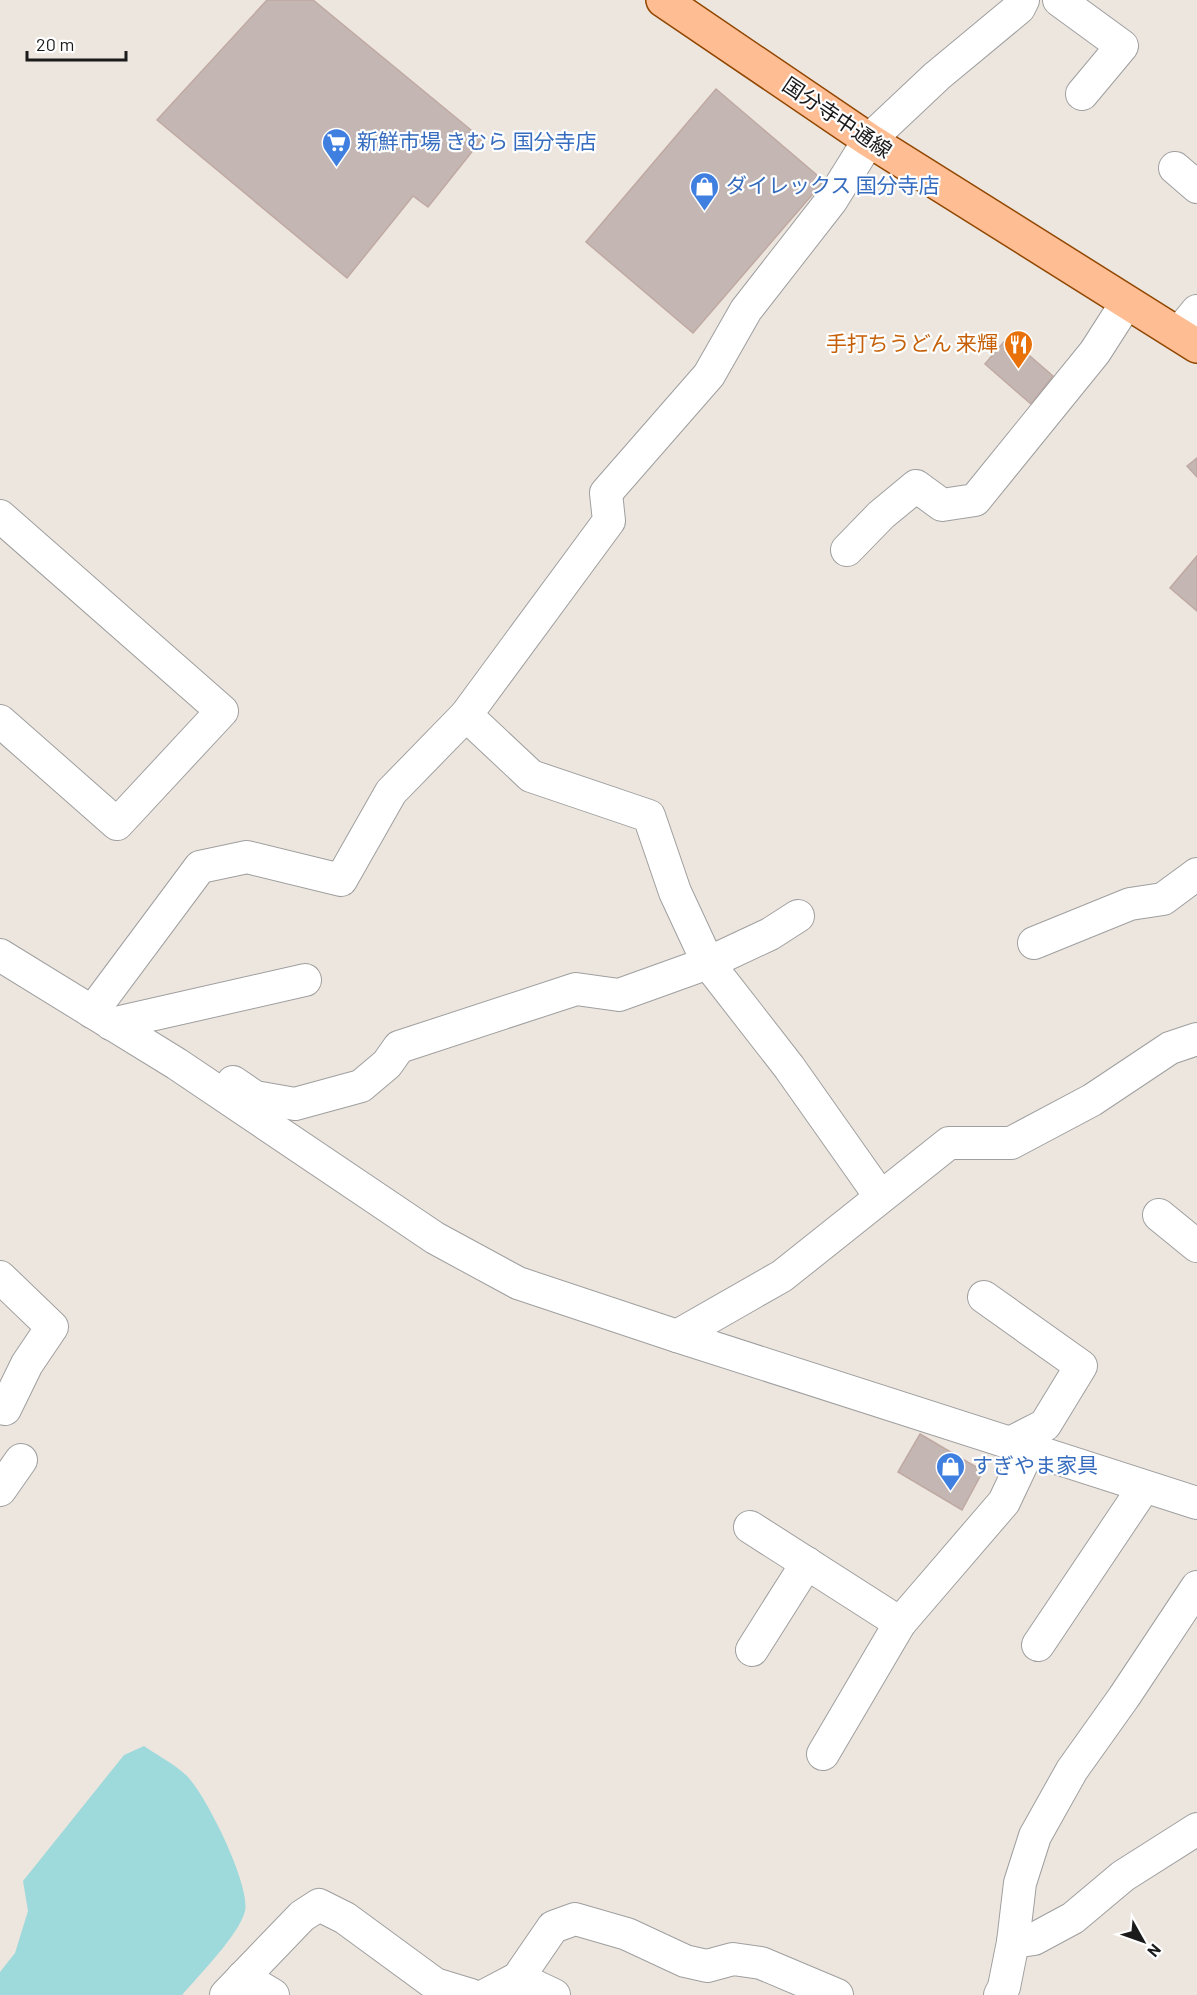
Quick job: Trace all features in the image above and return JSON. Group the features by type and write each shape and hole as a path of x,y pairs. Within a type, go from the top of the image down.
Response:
{"main road":[{"name":"国分寺中通線","path":"663,0 869,140 1127,302 1191,331"}],"street":[{"path":"101,1018 200,867 247,856 341,880 391,792 466,715 609,521 606,493 709,375 746,310 831,201 869,140 937,76 1018,8 1023,0"},
{"path":"1059,0 1122,46 1082,94"},
{"path":"847,550 881,515 916,486 942,505 975,500 1095,352 1127,302"},
{"path":"0,516 222,711 117,824 0,722"},
{"path":"466,715 531,776 649,816 675,892 708,963 789,1067 880,1196"},
{"path":"1163,899 1197,874"},
{"path":"1034,943 1130,904 1163,899 1197,889"},
{"path":"177,1064 195,1058 255,1097 295,1104 361,1086 387,1064 399,1047 576,989 619,995 708,963 770,934 798,916"},
{"path":"0,956 177,1064 435,1238 518,1283 1197,1503"},
{"path":"101,1018 305,980"},
{"path":"677,1336 782,1276 949,1143 1011,1143 1092,1100 1170,1048 1197,1039"},
{"path":"1159,1215 1197,1246"},
{"path":"0,1277 52,1328 27,1364 5,1409"},
{"path":"823,1754 900,1623 1004,1502 1019,1446 1045,1425 1081,1366 984,1297"},
{"path":"0,1490 21,1460"},
{"path":"1038,1645 1144,1487"},
{"path":"750,1527 900,1623"},
{"path":"752,1650 807,1563"},
{"path":"1000,1995 1004,1987 1013,1942 1020,1883 1035,1836 1072,1770 1197,1587"},
{"path":"1013,1942 1034,1940 1073,1918 1123,1876 1197,1829"},
{"path":"235,1986 302,1916 319,1905 345,1918 435,1984 471,1995"},
{"path":"486,1995 518,1978 553,1927 574,1919 627,1934 685,1961 707,1966 733,1959 761,1963 837,1995"},
{"path":"518,1978 554,1995"},
{"path":"235,1986 273,1995"}],"water":[{"path":"144,1746 186,1775 215,1819 241,1881 245,1911 241,1921 218,1954 182,1995 0,1995 0,1972 15,1953 28,1911 23,1881 124,1755"}],"building":[{"name":"新鮮市場 きむら 国分寺店","path":"267,0 313,0 482,139 428,207 413,196 347,278 157,120"},
{"name":"ダイレックス 国分寺店","path":"716,89 824,181 693,333 586,242"},
{"name":"手打ちうどん 来輝","path":"1008,337 1053,376 1031,404 985,364"},
{"path":"1197,458 1197,477 1187,466"},
{"path":"1197,556 1197,611 1170,588"},
{"name":"すぎやま家具","path":"920,1434 983,1471 962,1510 898,1472"}],"place":[{"name":"新鮮市場 きむら 国分寺店","path":"336,168"},
{"name":"ダイレックス 国分寺店","path":"705,212"},
{"name":"手打ちうどん 来輝","path":"1019,370"},
{"name":"すぎやま家具","path":"951,1492"}]}
